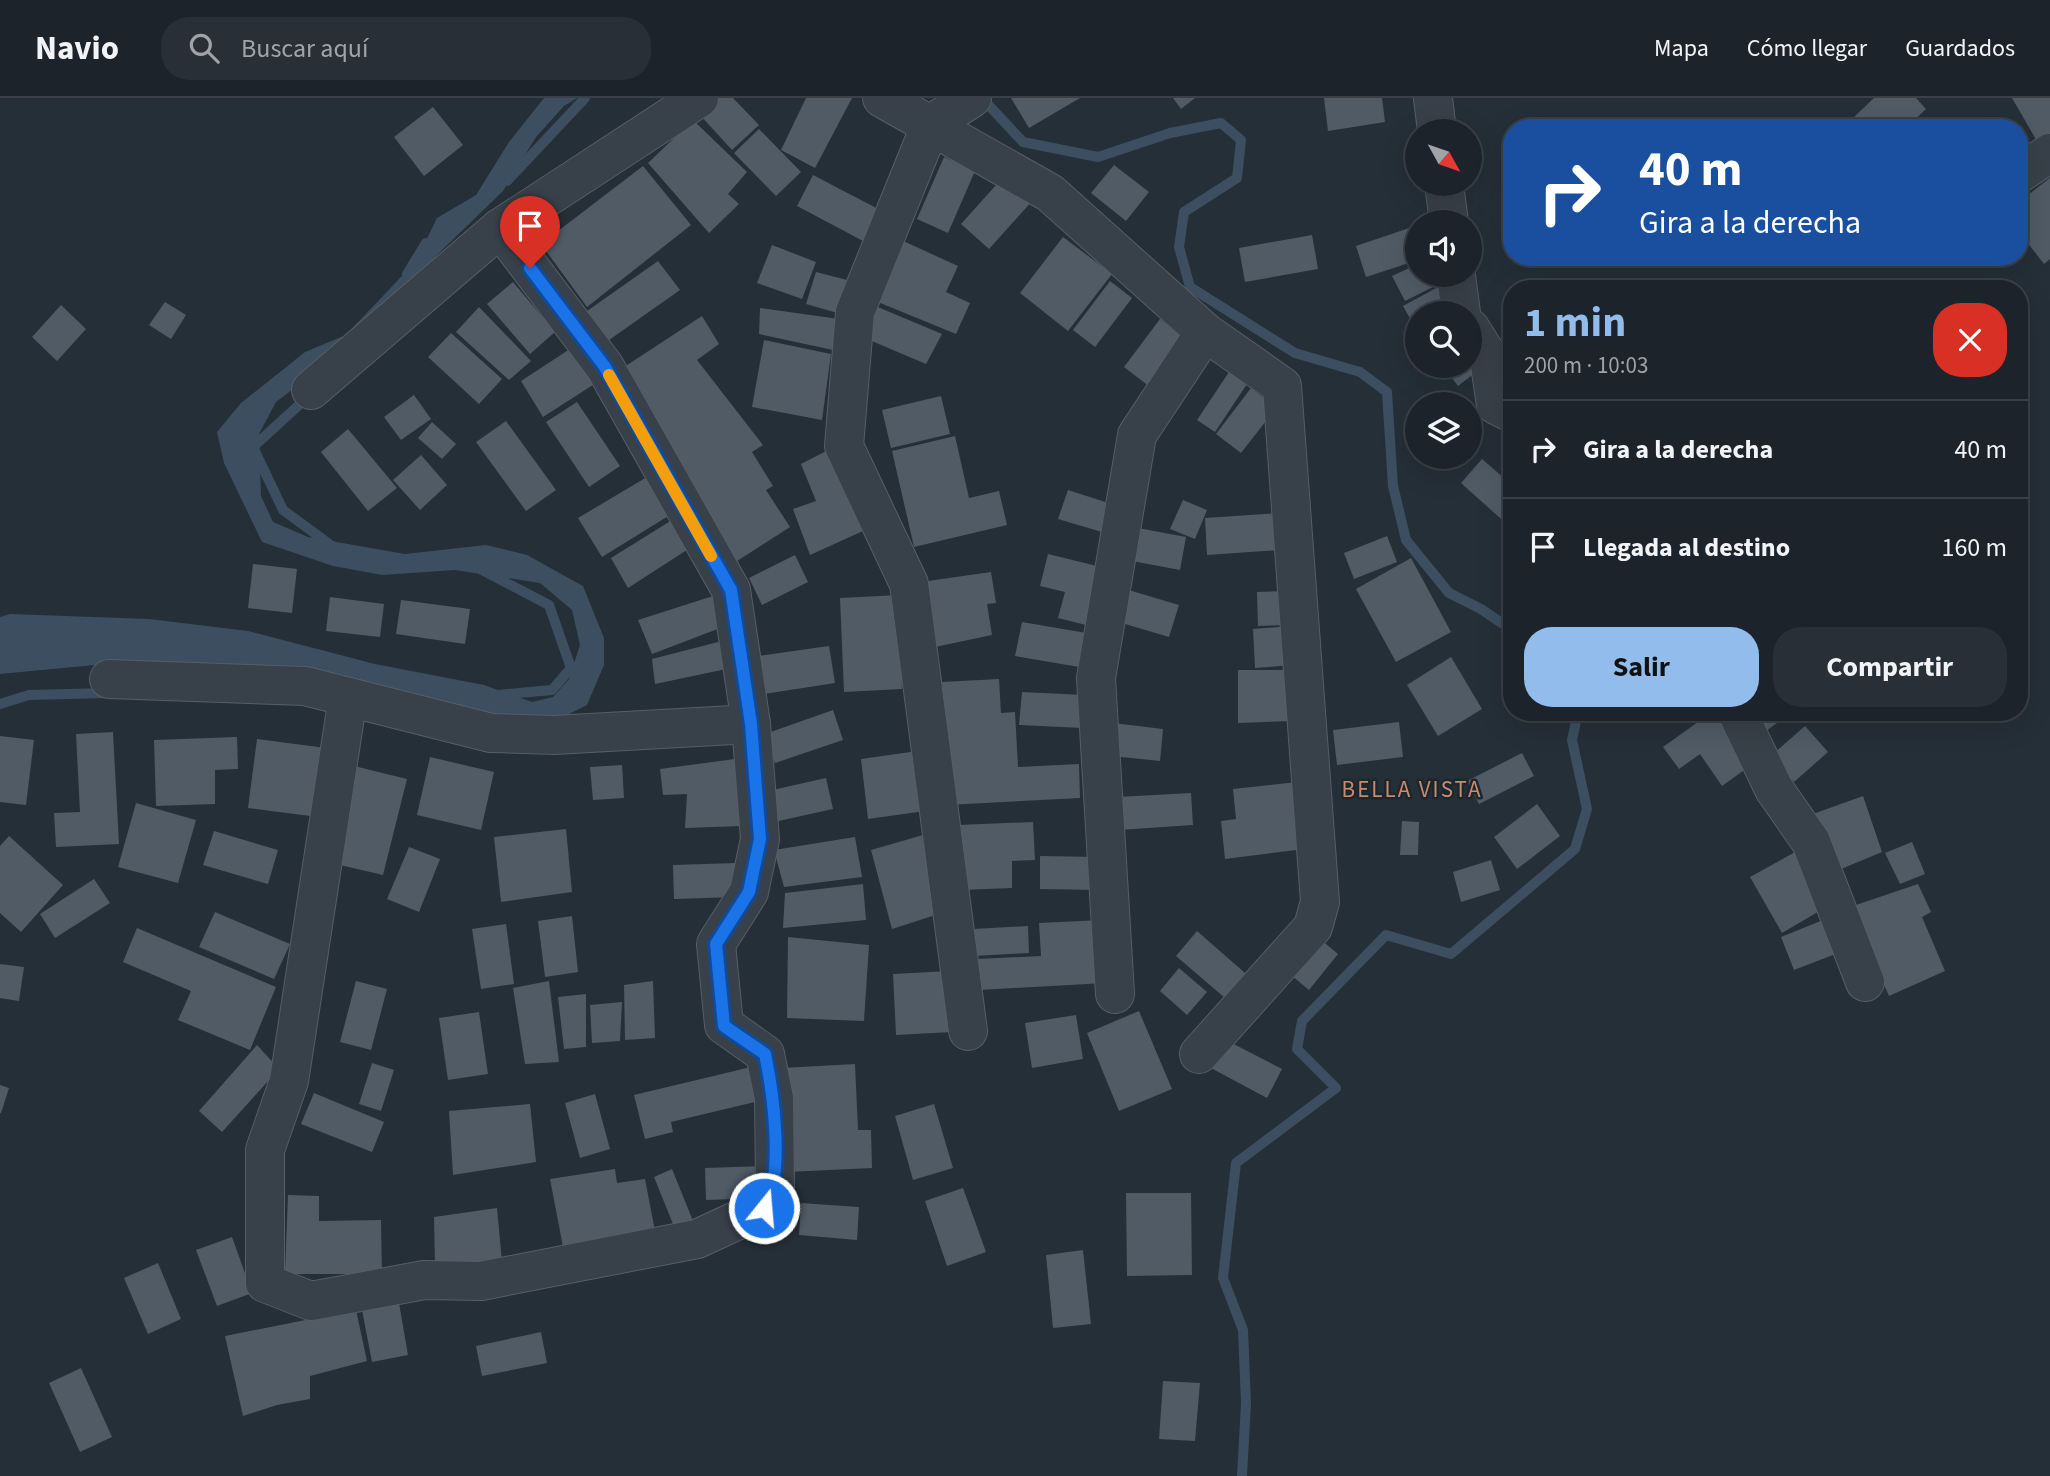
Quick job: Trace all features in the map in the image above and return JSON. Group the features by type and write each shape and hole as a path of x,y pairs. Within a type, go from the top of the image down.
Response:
{"street":[{"path":"311,390 500,228 699,98"},
{"path":"882,98 1050,193 1205,332 1282,386 1320,902 1313,926 1199,1054"},
{"path":"968,1031 908,584 844,446 855,312 931,124 971,98"},
{"path":"1433,98 1436,119"},
{"path":"2028,168 2050,153"},
{"path":"348,697 289,1081 265,1150 265,1283 311,1301 424,1280 481,1281 697,1239 766,1206 775,1187 774,1098 765,1054 724,1026 716,944 749,892 760,839 751,724 731,590 605,367 500,228"},
{"path":"1115,994 1096,678 1137,435 1205,332"},
{"path":"1482,347 1489,358 1496,405 1503,408"},
{"path":"109,679 305,686 491,733 554,735 751,724"},
{"path":"1741,721 1774,789 1811,842 1866,982"}],"water":[{"path":"544,98 577,98 564,106 536,137 503,191 437,255 380,323 276,402 259,434 261,496 273,522 308,537 405,554 486,545 527,555 583,586 604,638 604,665 587,705 547,725 105,664 0,674 0,617 10,614 149,619 248,631 375,664 484,685 532,702 553,697 569,679 580,645 572,610 540,583 455,570 382,575 333,566 262,542 224,463 217,432 241,403 305,352 346,335 416,261 437,218 476,195 509,142"}],"building":[{"path":"718,98 733,98 759,125 732,150 700,115"},
{"path":"806,98 852,98 815,168 781,150"},
{"path":"1011,98 1080,98 1029,128"},
{"path":"1173,98 1195,98 1181,109"},
{"path":"1324,98 1382,98 1385,122 1328,131"},
{"path":"1874,98 1916,98 1926,109 1915,119 1852,119"},
{"path":"2012,98 2050,98 2050,136 2038,143 2028,126 2028,119 2024,119"},
{"path":"433,107 463,145 424,176 394,137"},
{"path":"693,120 747,172 728,194 739,204 709,233 648,163"},
{"path":"759,129 801,172 776,196 734,153"},
{"path":"944,157 975,171 948,233 917,219"},
{"path":"1114,165 1149,192 1126,221 1091,193"},
{"path":"643,166 691,225 587,307 541,244"},
{"path":"1006,174 1034,199 989,249 961,224"},
{"path":"813,175 882,211 865,242 797,206"},
{"path":"2050,178 2050,259 2044,264 2028,243 2028,195"},
{"path":"1405,229 1405,264 1366,277 1356,246"},
{"path":"1312,235 1318,269 1245,282 1239,248"},
{"path":"1063,237 1112,274 1068,331 1020,293"},
{"path":"901,240 958,266 946,292 970,303 956,334 873,300"},
{"path":"772,245 816,262 802,299 757,283"},
{"path":"658,261 680,290 602,345 580,316"},
{"path":"1405,270 1405,287 1433,287 1405,301 1392,276"},
{"path":"816,272 851,281 841,314 806,304"},
{"path":"1110,281 1132,298 1095,347 1073,330"},
{"path":"513,282 555,332 530,354 487,304"},
{"path":"1438,287 1445,301 1412,301"},
{"path":"165,302 186,315 171,339 149,325"},
{"path":"61,305 86,329 57,361 32,337"},
{"path":"873,305 942,334 926,364 860,336"},
{"path":"479,307 531,361 509,380 456,332"},
{"path":"760,308 839,319 833,350 759,334"},
{"path":"702,316 719,344 697,360 763,445 752,452 773,486 766,490 790,527 734,563 716,524 618,371"},
{"path":"1160,319 1186,340 1150,387 1124,367"},
{"path":"451,333 502,379 479,404 428,357"},
{"path":"764,340 831,354 822,420 752,407"},
{"path":"573,347 596,383 543,417 521,381"},
{"path":"1231,369 1249,381 1215,432 1197,420"},
{"path":"1452,378 1468,378 1458,386"},
{"path":"1251,388 1276,408 1241,453 1216,434"},
{"path":"414,395 431,419 401,440 384,417"},
{"path":"941,396 950,434 891,448 882,410"},
{"path":"577,402 620,466 589,487 546,422"},
{"path":"506,421 556,490 526,511 476,442"},
{"path":"432,422 456,444 442,459 418,438"},
{"path":"348,429 397,488 368,511 321,452"},
{"path":"955,436 969,498 999,491 1007,525 914,547 892,451"},
{"path":"832,448 863,531 810,555 793,509 816,501 801,464"},
{"path":"421,455 447,485 420,510 393,480"},
{"path":"1482,459 1503,477 1503,521 1461,483 1473,469 1482,469"},
{"path":"647,477 670,515 602,557 578,518"},
{"path":"1068,490 1121,507 1112,535 1058,519"},
{"path":"1183,500 1207,510 1195,539 1170,529"},
{"path":"1279,513 1281,550 1207,555 1205,518"},
{"path":"672,520 690,548 628,588 611,558"},
{"path":"1138,528 1186,537 1180,570 1132,561"},
{"path":"1387,536 1397,562 1354,579 1344,553"},
{"path":"1048,554 1105,568 1090,626 1058,618 1065,592 1040,586"},
{"path":"795,555 808,582 762,605 749,578"},
{"path":"1411,558 1451,632 1396,662 1356,589"},
{"path":"253,564 297,569 292,613 248,608"},
{"path":"991,572 996,603 987,604 992,635 935,647 928,581"},
{"path":"1125,589 1179,605 1169,637 1115,621"},
{"path":"1287,591 1288,625 1258,626 1257,592"},
{"path":"899,595 902,689 844,692 840,598"},
{"path":"713,596 723,627 652,654 638,620"},
{"path":"330,597 384,604 380,637 326,631"},
{"path":"401,600 470,609 465,644 396,634"},
{"path":"1022,622 1092,634 1085,668 1015,656"},
{"path":"1291,626 1293,665 1255,668 1253,629"},
{"path":"722,641 731,668 655,684 652,659"},
{"path":"829,646 835,683 764,694 758,656"},
{"path":"1451,657 1482,709 1438,736 1407,685"},
{"path":"1238,670 1292,670 1292,721 1238,723"},
{"path":"999,679 1001,713 1015,712 1018,767 1079,764 1080,798 947,805 942,682"},
{"path":"1022,692 1084,695 1082,728 1019,725"},
{"path":"833,710 843,740 775,763 765,734"},
{"path":"1699,721 1724,721 1754,763 1722,786 1700,754 1679,769 1663,747"},
{"path":"1750,721 1780,721 1760,735"},
{"path":"1105,722 1163,729 1160,761 1102,755"},
{"path":"1399,722 1403,757 1337,765 1333,730"},
{"path":"1805,726 1828,752 1794,782 1771,756"},
{"path":"113,732 119,844 56,847 54,813 80,812 76,734"},
{"path":"0,736 34,740 26,805 0,802"},
{"path":"237,737 238,769 215,770 215,804 156,806 154,740"},
{"path":"257,739 326,748 318,817 248,808"},
{"path":"918,751 925,811 868,819 861,759"},
{"path":"1522,753 1534,776 1479,804 1467,781"},
{"path":"430,757 494,772 481,830 417,815"},
{"path":"735,759 742,826 685,828 687,794 663,795 660,769"},
{"path":"350,765 407,779 383,875 327,862"},
{"path":"622,765 624,798 593,800 590,767"},
{"path":"826,778 833,809 774,822 768,791"},
{"path":"1297,782 1304,849 1225,859 1221,821 1236,819 1233,789"},
{"path":"1191,793 1193,825 1119,830 1117,797"},
{"path":"1863,796 1882,852 1834,872 1813,814"},
{"path":"136,803 196,820 178,883 118,867"},
{"path":"1537,804 1560,836 1517,869 1494,837"},
{"path":"1402,821 1419,822 1418,855 1400,855"},
{"path":"1033,822 1035,860 1012,861 1012,888 960,890 958,825"},
{"path":"566,829 572,892 501,902 494,837"},
{"path":"214,831 278,850 268,884 203,865"},
{"path":"923,835 945,912 892,929 871,850"},
{"path":"9,836 63,885 21,932 0,913 0,846"},
{"path":"855,837 862,877 784,887 774,850"},
{"path":"1912,842 1925,874 1900,884 1885,853"},
{"path":"409,847 440,859 419,912 387,899"},
{"path":"1797,851 1828,906 1782,933 1750,877"},
{"path":"1040,856 1099,857 1098,890 1040,889"},
{"path":"1491,860 1500,890 1461,902 1453,872"},
{"path":"736,863 737,897 674,899 673,865"},
{"path":"94,879 110,903 55,938 40,914"},
{"path":"863,884 866,920 783,928 785,893"},
{"path":"1918,884 1931,912 1922,917 1945,971 1889,996 1850,907"},
{"path":"215,912 290,944 274,979 199,947"},
{"path":"572,916 578,972 545,977 538,921"},
{"path":"1833,916 1846,950 1794,970 1781,937"},
{"path":"1102,920 1105,983 979,990 977,959 1041,956 1039,923"},
{"path":"506,924 514,984 481,989 472,929"},
{"path":"1028,926 1029,953 974,956 973,929"},
{"path":"137,928 276,987 250,1050 178,1020 191,991 123,962"},
{"path":"1197,931 1253,980 1232,1004 1176,956"},
{"path":"1315,935 1338,954 1309,990 1286,971"},
{"path":"788,937 869,945 864,1021 787,1018"},
{"path":"0,964 24,967 19,1001 0,998"},
{"path":"1179,968 1207,992 1187,1015 1160,991"},
{"path":"949,971 952,1032 896,1035 893,974"},
{"path":"356,981 387,989 371,1050 340,1042"},
{"path":"549,981 559,1062 525,1064 513,988"},
{"path":"653,981 655,1038 625,1040 624,985"},
{"path":"586,994 586,1047 564,1049 558,997"},
{"path":"622,1002 620,1041 592,1043 590,1005"},
{"path":"1139,1011 1172,1089 1119,1111 1087,1033"},
{"path":"479,1012 488,1074 448,1080 439,1018"},
{"path":"1076,1015 1083,1059 1032,1068 1025,1023"},
{"path":"1224,1039 1282,1069 1267,1098 1209,1067"},
{"path":"257,1045 279,1069 222,1132 199,1111"},
{"path":"372,1063 394,1070 381,1111 359,1104"},
{"path":"855,1064 858,1130 871,1130 872,1168 787,1172 783,1068"},
{"path":"751,1067 759,1101 671,1122 673,1132 645,1139 634,1095"},
{"path":"0,1085 9,1088 1,1113 0,1113"},
{"path":"314,1093 384,1122 372,1152 301,1124"},
{"path":"595,1094 610,1149 580,1158 565,1103"},
{"path":"530,1104 536,1162 453,1175 449,1111"},
{"path":"934,1104 953,1168 913,1180 895,1116"},
{"path":"765,1166 767,1198 706,1200 705,1168"},
{"path":"615,1169 617,1183 645,1179 655,1231 564,1252 550,1179"},
{"path":"672,1169 693,1221 675,1229 654,1177"},
{"path":"963,1188 986,1252 947,1266 925,1201"},
{"path":"1126,1193 1191,1193 1192,1275 1127,1276"},
{"path":"288,1195 319,1196 319,1221 381,1220 382,1274 285,1274"},
{"path":"801,1203 859,1207 857,1240 799,1235"},
{"path":"497,1208 502,1262 435,1266 434,1217"},
{"path":"232,1237 252,1293 217,1306 196,1250"},
{"path":"1083,1250 1091,1324 1053,1328 1046,1255"},
{"path":"158,1263 181,1319 148,1334 124,1278"},
{"path":"399,1303 408,1355 372,1362 362,1310"},
{"path":"356,1310 367,1361 310,1376 310,1399 277,1405 243,1416 225,1336"},
{"path":"541,1332 547,1363 482,1376 476,1346"},
{"path":"81,1368 112,1437 80,1452 49,1383"},
{"path":"1163,1381 1200,1383 1195,1441 1159,1439"}],"waterway":[{"path":"507,181 585,98"},
{"path":"982,98 1023,142 1098,157 1170,133 1221,123 1241,140 1237,178 1184,212 1179,247 1190,287 1295,353 1360,372 1387,392 1393,486 1406,540 1449,593 1503,624"},
{"path":"407,274 426,243"},
{"path":"310,395 253,447 283,510 332,546"},
{"path":"482,570 549,605 571,668 552,690 498,695"},
{"path":"0,704 29,695 108,693"},
{"path":"1242,1476 1246,1403 1243,1330 1223,1278 1236,1163 1336,1088 1297,1049 1302,1021 1386,935 1451,954 1575,849 1587,809 1572,740 1576,721"}],"slow traffic":[{"path":"609,375 711,556"}],"district":[{"name":"BELLA VISTA","path":"1412,789"}],"route":[{"path":"530,268 605,367 731,590 751,724 760,839 749,892 716,944 724,1026 765,1054 774,1098 775,1187 764,1208"}]}
